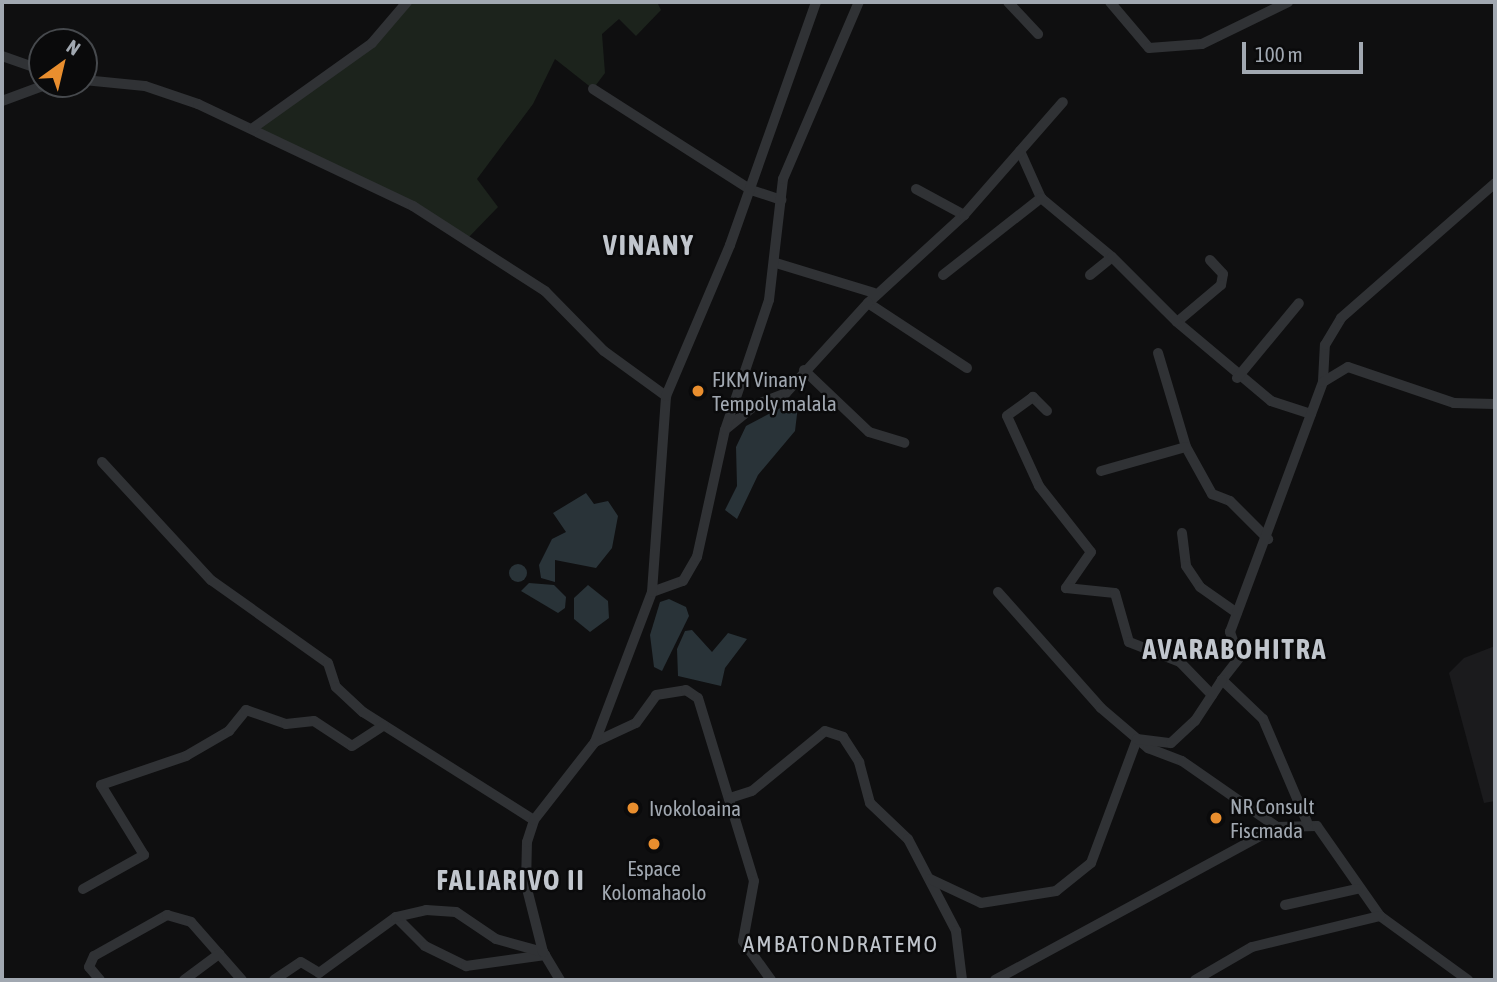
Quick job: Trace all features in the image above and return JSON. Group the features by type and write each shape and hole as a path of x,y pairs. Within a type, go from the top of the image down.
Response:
{"street":[{"path":"253,128 372,43 408,2"},
{"path":"560,980 544,953 524,860 534,820 595,742 652,592 666,396 751,190 816,2"},
{"path":"652,592 683,581 698,557 725,430 776,263 781,200 808,109 859,2"},
{"path":"1008,2 1038,34"},
{"path":"1110,2 1149,48 1202,44 1288,2"},
{"path":"2,56 28,65"},
{"path":"98,81 145,86 253,128 468,238 545,290 604,351 666,396"},
{"path":"593,89 751,190 781,200"},
{"path":"2,102 28,92"},
{"path":"725,430 755,405 786,393 804,370 869,303 874,293 964,215 1063,102"},
{"path":"1020,151 1041,198 1112,257 1237,378 1271,401 1311,414"},
{"path":"1137,739 1171,743 1240,658 1230,632 1268,539 1323,382 1325,345 1336,324 1495,183"},
{"path":"916,188 964,215"},
{"path":"943,275 1041,198"},
{"path":"1090,275 1112,257"},
{"path":"1177,322 1221,285 1223,274 1210,260"},
{"path":"776,263 874,293"},
{"path":"869,303 967,368"},
{"path":"1237,378 1299,303"},
{"path":"1158,353 1186,447 1212,494 1230,501 1268,539"},
{"path":"1323,382 1348,367 1454,403 1495,404"},
{"path":"804,370 869,432 904,443"},
{"path":"1047,411 1033,397 1007,416 1039,486 1091,552 1066,587 1115,593 1129,642 1180,662 1212,695"},
{"path":"1101,471 1186,447"},
{"path":"102,463 211,580 269,626 304,640 328,663 336,687 384,724 534,820"},
{"path":"1182,533 1186,566 1200,587 1237,613"},
{"path":"998,592 1101,708 1137,739 1206,776 1278,827"},
{"path":"1222,680 1263,719 1307,822 1331,837 1357,889 1380,916 1468,980"},
{"path":"595,742 636,723 656,695 686,690 706,713 754,881 743,941 771,980"},
{"path":"83,889 144,855 101,785 186,756 229,731 246,710 286,724 314,721 352,746 384,724"},
{"path":"730,798 752,791 825,731 844,737 859,762 870,803 908,839 956,931 962,980"},
{"path":"930,879 981,903 1056,891 1091,863 1137,739"},
{"path":"995,980 1278,827 1307,822"},
{"path":"1284,905 1357,889"},
{"path":"319,973 396,917 456,912 496,939 544,953"},
{"path":"100,980 89,967 94,956 163,915 191,922 243,980"},
{"path":"1195,980 1252,947 1380,916"},
{"path":"396,917 425,946 466,966 544,953"},
{"path":"184,980 219,954"},
{"path":"274,980 302,962 328,980"}],"shaded area":[{"path":"407,2 657,2 661,10 636,36 619,19 602,34 605,73 593,89 555,59 533,104 477,179 498,207 468,238 253,128 372,43"},
{"path":"788,404 798,406 795,431 758,475 737,519 725,510 737,486 736,447 746,426"},
{"path":"586,493 594,504 608,501 618,516 612,548 596,568 555,560 555,582 541,578 539,565 552,539 566,532 553,513"},
{"path":"518,564 524,567 527,573 524,579 518,582 512,579 509,573 512,567"},
{"path":"529,583 554,585 566,597 565,608 558,613 521,591"},
{"path":"588,585 608,601 609,618 590,632 574,619 574,598"},
{"path":"669,599 686,607 689,616 662,671 654,667 650,635 660,602"},
{"path":"692,630 712,652 728,633 747,639 725,668 721,686 678,676 677,649 685,631"},
{"path":"1495,646 1495,801 1484,803 1449,673 1464,658"}],"place":[{"name":"FJKM Vinany Tempoly malala","path":"698,391"},
{"name":"Ivokoloaina","path":"633,808"},
{"name":"NR Consult Fiscmada","path":"1216,818"},
{"name":"Espace Kolomahaolo","path":"654,844"}],"district":[{"name":"VINANY","path":"649,245"},
{"name":"AVARABOHITRA","path":"1235,649"},
{"name":"FALIARIVO II","path":"511,880"},
{"name":"AMBATONDRATEMO","path":"841,944"}]}
